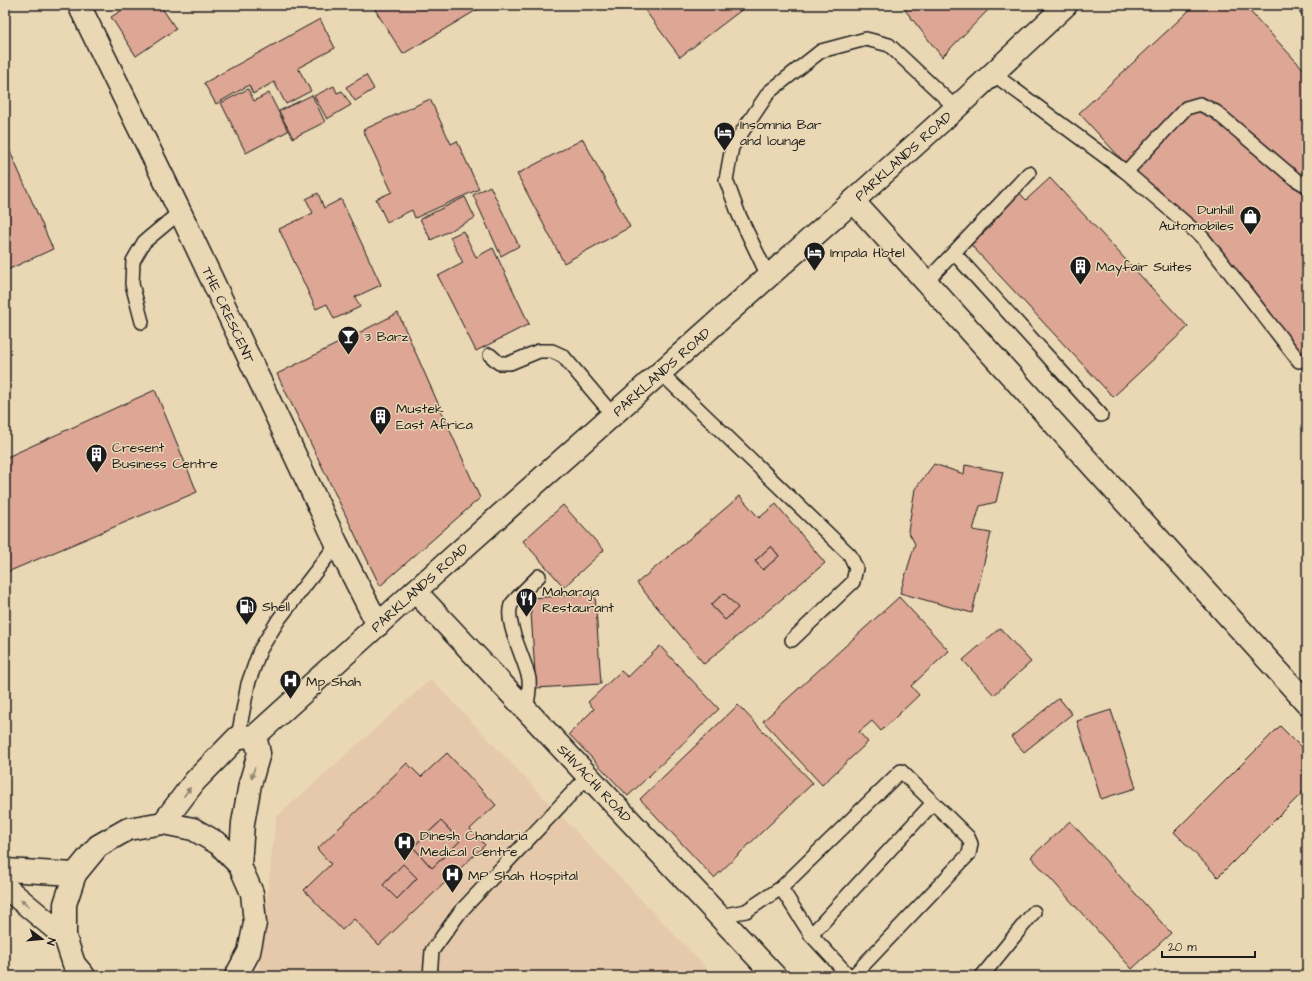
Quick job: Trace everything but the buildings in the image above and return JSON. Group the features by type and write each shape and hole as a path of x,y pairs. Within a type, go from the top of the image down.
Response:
{"main road":[{"name":"THE CRESCENT","path":"79,5 180,212 337,544 378,625"},
{"name":"PARKLANDS ROAD","path":"163,823 195,781 378,625 612,415 661,373 956,108 1066,5"},
{"path":"853,201 1307,703"},
{"name":"SHIVACHI ROAD","path":"415,591 775,976"},
{"path":"240,866 244,816 250,784 259,753 247,736"},
{"path":"77,972 65,937 65,904 75,874 98,846 128,828 163,823 193,829 206,836 219,844 240,866 252,893 255,923 249,952 236,976"},
{"path":"5,870 75,874"},
{"path":"5,887 65,937"}],"lane":[{"path":"1304,5 1307,9"},
{"path":"768,276 739,215 726,180 732,147 769,92 821,51 866,39 889,45 956,108"},
{"path":"992,73 1126,172 1203,238 1299,361"},
{"path":"1126,172 1186,108 1200,104 1216,112 1295,179 1307,186"},
{"path":"926,282 1029,173"},
{"path":"142,322 132,284 133,261 144,242 180,212"},
{"path":"954,253 1102,415"},
{"path":"490,354 499,363 510,363 539,351 552,351 563,356 612,415"},
{"path":"661,373 850,556 856,568 853,582 792,640"},
{"path":"247,736 248,684 260,650 279,618 337,544"},
{"path":"526,710 530,688 529,678 511,626 510,614 512,605 539,576"},
{"path":"719,916 746,911 781,888 901,771 968,837 971,844 969,854 853,976"},
{"path":"430,976 432,951 460,912 588,776"},
{"path":"811,935 933,803"},
{"path":"781,888 811,935 848,976"},
{"path":"982,976 1034,912"}],"shaded area":[{"name":"MP Shah Hospital","path":"431,679 714,976 260,976 258,974 276,817"}],"place":[{"name":"Insomnia Bar and lounge","path":"725,152"},
{"name":"Dunhill Automobiles","path":"1250,236"},
{"name":"Impala Hotel","path":"814,272"},
{"name":"Mayfair Suites","path":"1080,286"},
{"name":"3 Barz","path":"348,356"},
{"name":"Mustek East Africa","path":"380,436"},
{"name":"Cresent Business Centre","path":"97,474"},
{"name":"Maharaja Restaurant","path":"526,618"},
{"name":"Shell","path":"246,626"},
{"name":"Mp Shah","path":"291,700"},
{"name":"Dinesh Chandaria Medical Centre","path":"404,862"},
{"name":"MP Shah Hospital","path":"452,894"}]}
